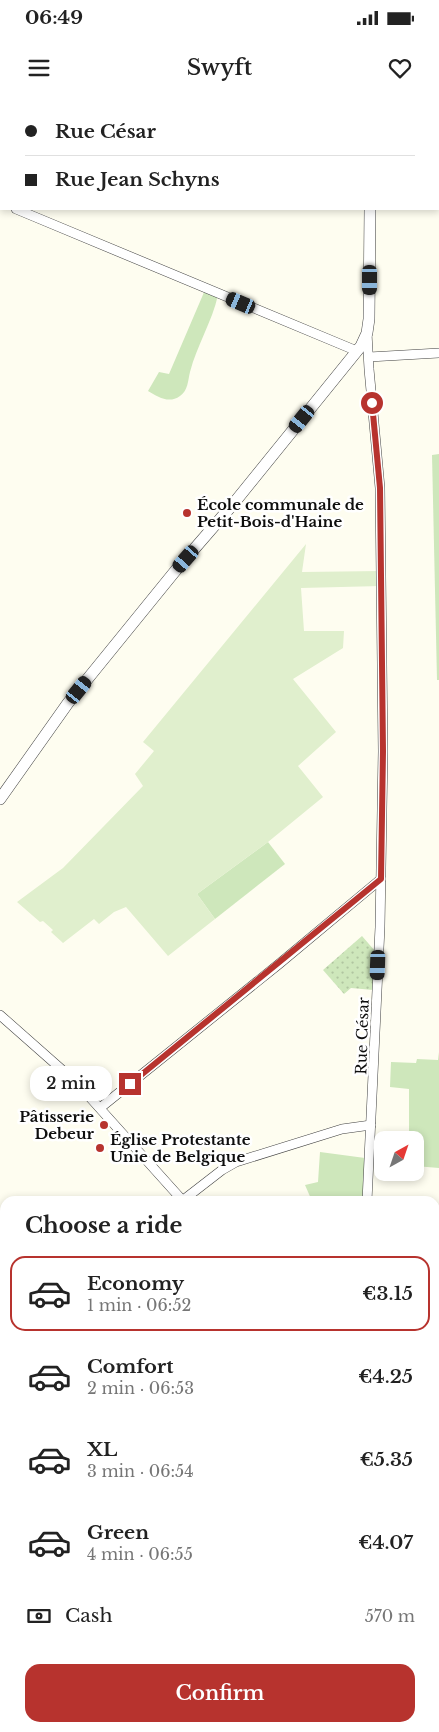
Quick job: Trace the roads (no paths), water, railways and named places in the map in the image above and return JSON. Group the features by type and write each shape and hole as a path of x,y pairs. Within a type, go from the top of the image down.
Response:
{"street":[{"path":"18,210 359,349"},
{"path":"0,799 68,704 359,349 367,333 369,319 370,210"},
{"name":"Rue César","path":"367,333 380,488 383,751 381,879 367,1196"},
{"path":"369,357 439,353"},
{"path":"100,1108 381,879"},
{"path":"0,1015 77,1083 178,1196"},
{"path":"188,1196 222,1170 236,1162 342,1129 371,1125"}],"place":[{"name":"École communale de Petit-Bois-d'Haine","path":"187,513"},
{"name":"Pâtisserie Debeur","path":"104,1125"},
{"name":"Église Protestante Unie de Belgique","path":"100,1148"}]}
